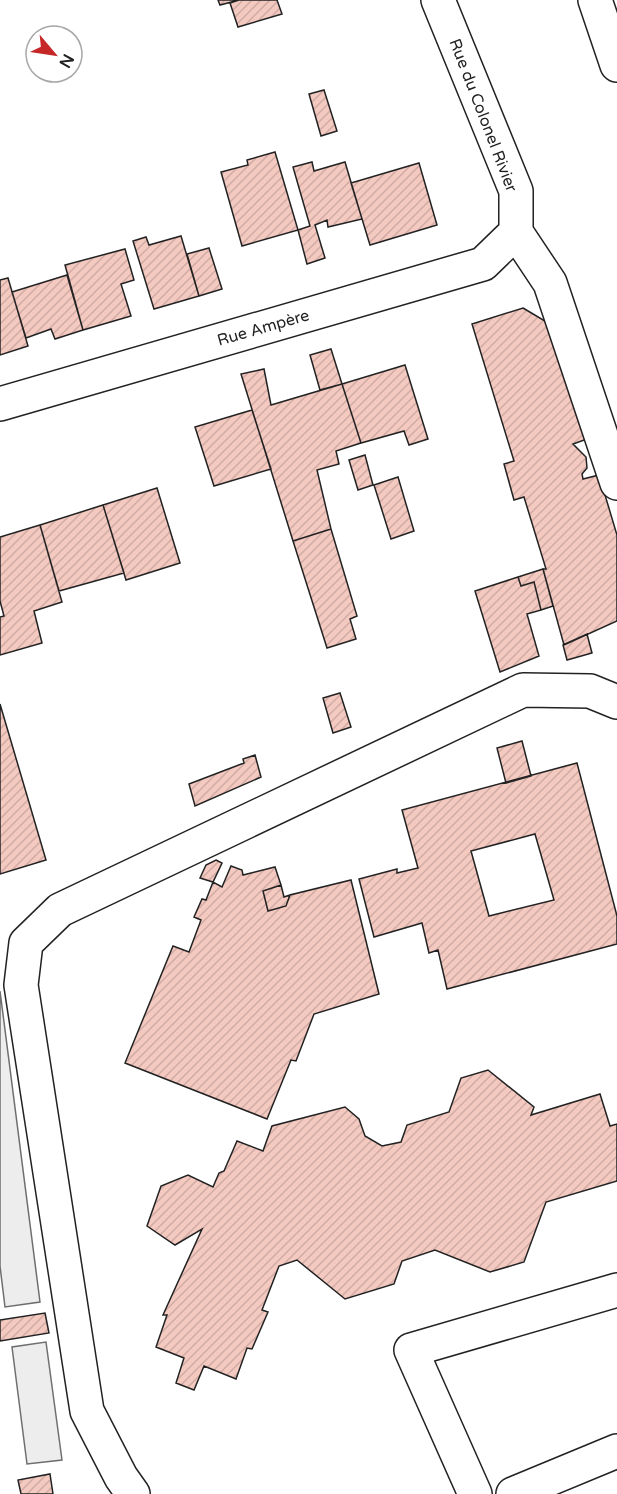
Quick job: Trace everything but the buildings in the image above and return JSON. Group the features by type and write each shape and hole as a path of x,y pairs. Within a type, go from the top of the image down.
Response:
{"street":[{"name":"Rue du Colonel Rivier","path":"438,0 516,190 516,232"},
{"path":"595,0 617,65"},
{"name":"Rue Ampère","path":"0,404 483,264 516,232"},
{"path":"516,232 550,283 617,483"},
{"path":"133,1494 121,1477 87,1412 21,985 26,943 60,910 523,690 590,691 617,702"},
{"path":"475,1494 411,1350 617,1290"},
{"path":"513,1494 617,1451"}],"shaded area":[{"path":"0,991 40,1302 5,1307 0,1266"},
{"path":"46,1342 62,1460 27,1464 12,1347"}]}
